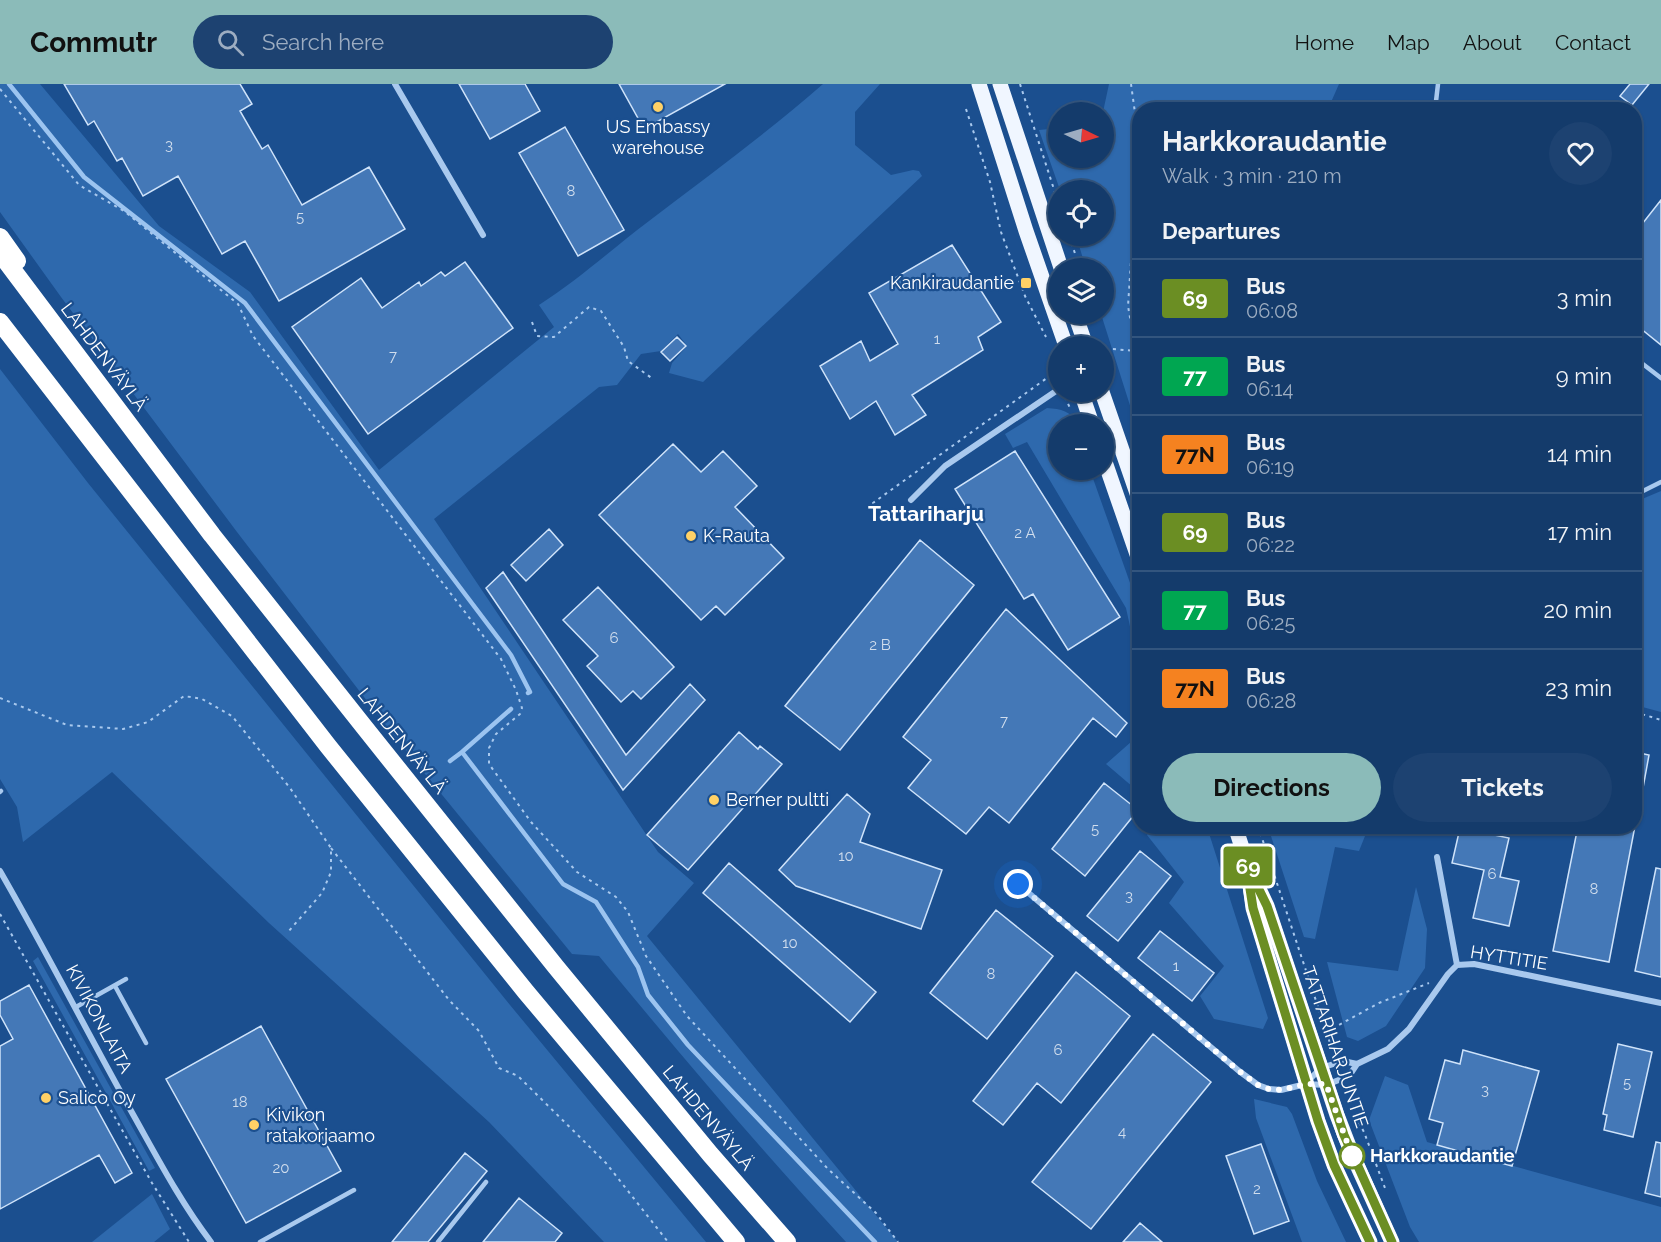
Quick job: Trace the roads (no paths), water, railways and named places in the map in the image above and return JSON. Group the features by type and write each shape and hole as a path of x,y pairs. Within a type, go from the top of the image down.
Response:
{"highway":[{"path":"0,237 110,400"},
{"name":"LAHDENVÄYLÄ","path":"0,253 219,544 556,967 710,1154 787,1242"},
{"path":"3,327 321,737 526,992 736,1242"}],"main road":[{"path":"979,84 1026,231 1054,336"},
{"path":"1000,84 1057,258"},
{"path":"1105,402 1132,479"},
{"path":"1111,480 1132,540"},
{"name":"TATTARIHARJUNTIE","path":"1237,834 1246,863 1253,908 1306,1084 1334,1165 1370,1242"},
{"name":"TATTARIHARJUNTIE","path":"1246,863 1267,906 1326,1084 1352,1154 1392,1242"}],"street":[{"path":"395,84 483,235"},
{"path":"911,500 945,466 1048,396"},
{"path":"1437,857 1458,965"},
{"name":"KIVIKONLAITA","path":"0,871 181,1200 211,1242"},
{"path":"1018,884 1258,1085 1281,1090 1306,1084 1321,1068"},
{"name":"HYTTITIE","path":"1306,1084 1326,1084 1348,1076 1357,1064 1388,1049 1409,1029 1448,974 1458,965 1474,964 1661,1003"},
{"name":"HYTTITIE","path":"1321,1068 1343,1061 1357,1064"}],"lane":[{"path":"1436,102 1438,84"},
{"path":"1642,363 1661,378"},
{"path":"1642,492 1661,482"},
{"path":"76,1008 126,979"},
{"path":"115,986 146,1043"},
{"path":"438,1242 486,1182"},
{"path":"260,1242 354,1190"}],"waterway":[{"path":"9,84 84,177 245,303 511,655 530,692 528,693"},
{"path":"511,709 462,752 563,884 596,902 638,967 648,995 688,1045 875,1242"},
{"path":"450,761 462,752"}],"place":[{"name":"US Embassy warehouse","path":"658,107"},
{"name":"Kankiraudantie","path":"1026,283"},
{"name":"K-Rauta","path":"691,536"},
{"name":"Berner pultti","path":"714,800"},
{"name":"Salico Oy","path":"46,1098"},
{"name":"Kivikon ratakorjaamo","path":"254,1125"},
{"name":"Harkkoraudantie","path":"1352,1156"}],"district":[{"name":"Tattariharju","path":"926,514"}]}
